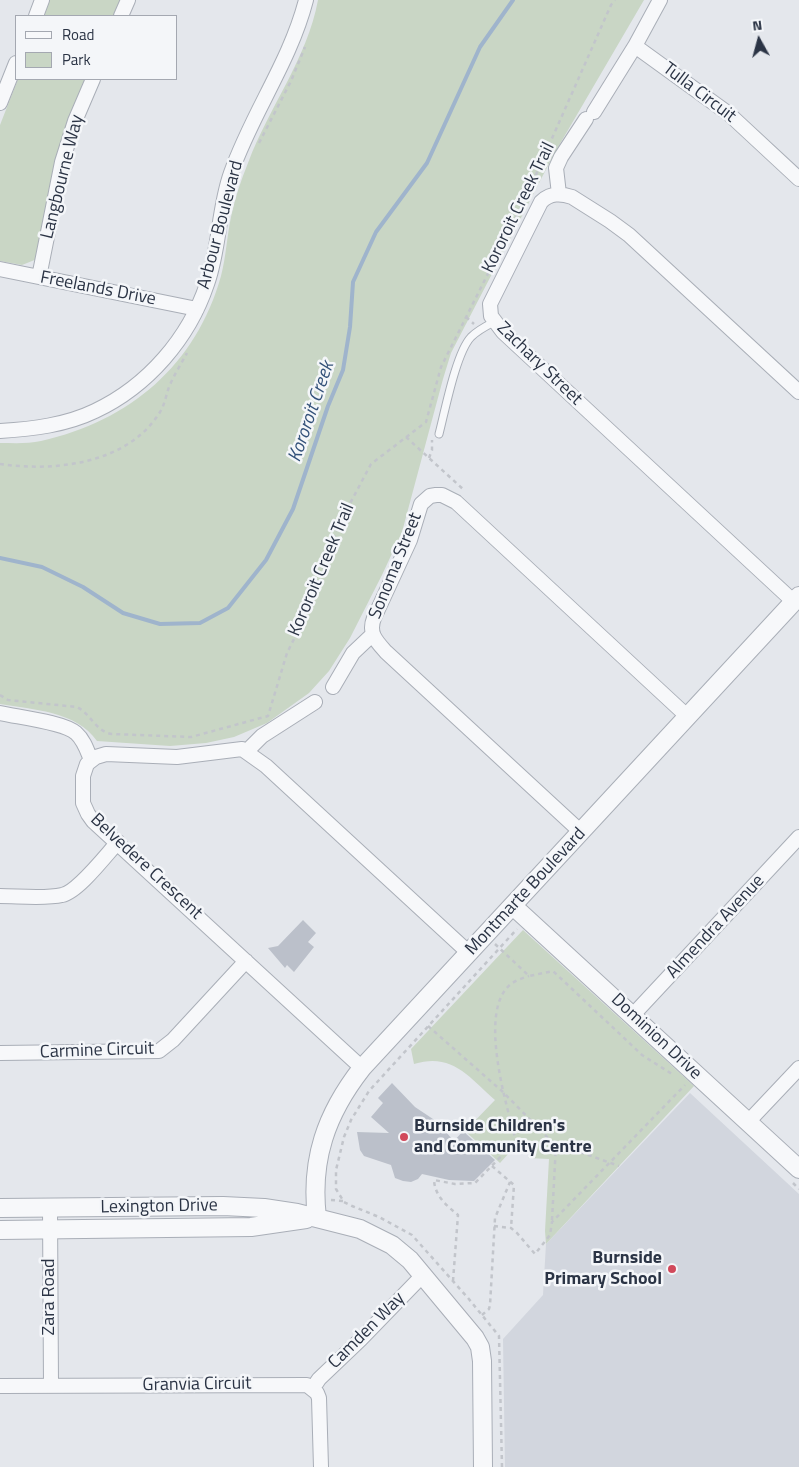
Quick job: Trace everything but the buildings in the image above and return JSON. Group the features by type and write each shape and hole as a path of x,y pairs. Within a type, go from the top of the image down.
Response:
{"street":[{"path":"36,15 42,0"},
{"path":"121,15 128,0"},
{"name":"Arbour Boulevard","path":"0,431 40,428 95,411 112,402 144,379 174,347 197,309 208,282 223,202 231,173 292,44 306,0"},
{"path":"660,0 635,46 561,157 556,168 559,194 572,197 629,235 799,392"},
{"name":"Tulla Circuit","path":"635,46 729,114 799,179"},
{"path":"0,103 15,66"},
{"name":"Langbourne Way","path":"39,277 62,162 75,121 93,80"},
{"name":"Zachary Street","path":"559,194 544,198 536,210 493,295 490,310 494,322 797,599"},
{"name":"Freelands Drive","path":"0,269 197,309"},
{"name":"Sonoma Street","path":"581,832 386,652 372,635 371,628 374,618 410,540 421,504 430,496 442,496 456,502 688,717"},
{"name":"Montmarte Boulevard","path":"317,1218 316,1182 320,1149 325,1131 341,1097 362,1068 797,599"},
{"path":"333,687 353,654 372,635"},
{"path":"247,751 262,736 315,702"},
{"path":"0,713 61,725 74,731 83,741 91,760 106,754 178,757 212,754 239,748 247,751 266,766 469,953"},
{"name":"Belvedere Crescent","path":"91,760 87,764 83,776 82,796 85,808 94,821 362,1068"},
{"name":"Almendra Avenue","path":"632,1016 799,837"},
{"path":"0,896 54,896 68,893 78,886 118,842"},
{"name":"Dominion Drive","path":"513,906 748,1122 793,1173"},
{"name":"Carmine Circuit","path":"0,1053 159,1051 173,1040 246,962"},
{"path":"748,1122 799,1068"},
{"name":"Lexington Drive","path":"0,1208 223,1206 297,1213 360,1229 375,1236 401,1252 423,1275 466,1326 480,1347 482,1360 483,1467"},
{"name":"Zara Road","path":"50,1208 51,1386"},
{"name":"Lexington Drive","path":"0,1230 251,1227 317,1218"},
{"name":"Camden Way","path":"313,1388 319,1379 423,1275"},
{"name":"Granvia Circuit","path":"0,1386 306,1384 313,1388"},
{"path":"313,1388 317,1393 320,1405 320,1467"}],"lane":[{"path":"439,434 456,372 468,341 480,329 494,322"}],"path":[{"name":"Kororoit Creek Trail","path":"0,695 8,700 77,707 83,710 102,731 112,734 191,737 268,716 287,653 308,611 337,528 371,464 426,422 441,367 523,204 611,5 615,0"},
{"path":"429,458 432,450 432,436 439,434"},
{"path":"406,437 476,501 466,511"},
{"path":"502,1467 500,1340 495,1329 412,1236 379,1217 344,1202 336,1189 336,1170 344,1137 369,1091 526,918"},
{"path":"486,935 529,976"},
{"path":"453,1281 458,1215 437,1194 434,1180 455,1184 474,1182 516,1141 503,1092 496,1054 496,1011 506,988 511,983 529,976 552,971 642,1055 675,1077"},
{"path":"428,1026 503,1092 556,1144 620,1166"},
{"path":"552,1222 685,1084 692,1090"},
{"path":"494,1226 511,1228 517,1232 535,1254 550,1234 556,1144"},
{"path":"492,1166 514,1185 511,1228"},
{"path":"793,1173 799,1189"},
{"path":"482,1315 489,1309 490,1305 495,1218 510,1182"}],"shaded area":[{"name":"Burnside Primary School","path":"690,1093 799,1194 799,1467 505,1467 503,1339 543,1295 546,1244"}],"green space":[{"path":"49,0 122,0 115,15 43,15"},
{"path":"318,0 644,0 554,154 451,353 402,532 350,638 329,671 309,693 267,723 234,737 206,743 170,746 97,741 78,723 66,718 40,710 0,704 0,443 41,441 73,432 103,419 130,403 155,384 177,362 195,337 210,308 221,276 234,203 241,183 266,122 297,63 313,22"},
{"path":"18,80 88,80 37,259 22,265 0,261 0,125"},
{"path":"523,930 694,1086 546,1244 549,1159 528,1158 535,1150 527,1143 524,1146 519,1142 500,1163 465,1131 495,1100 468,1075 449,1064 439,1061 427,1061 414,1064 411,1049"}],"waterway":[{"name":"Kororoit Creek","path":"0,558 42,567 83,587 123,613 160,624 200,623 228,608 266,560 293,509 328,406 343,370 350,327 353,282 376,232 427,163 480,47 513,0"}],"place":[{"name":"Burnside Children's and Community Centre","path":"404,1137"},
{"name":"Burnside Primary School","path":"672,1269"}]}
